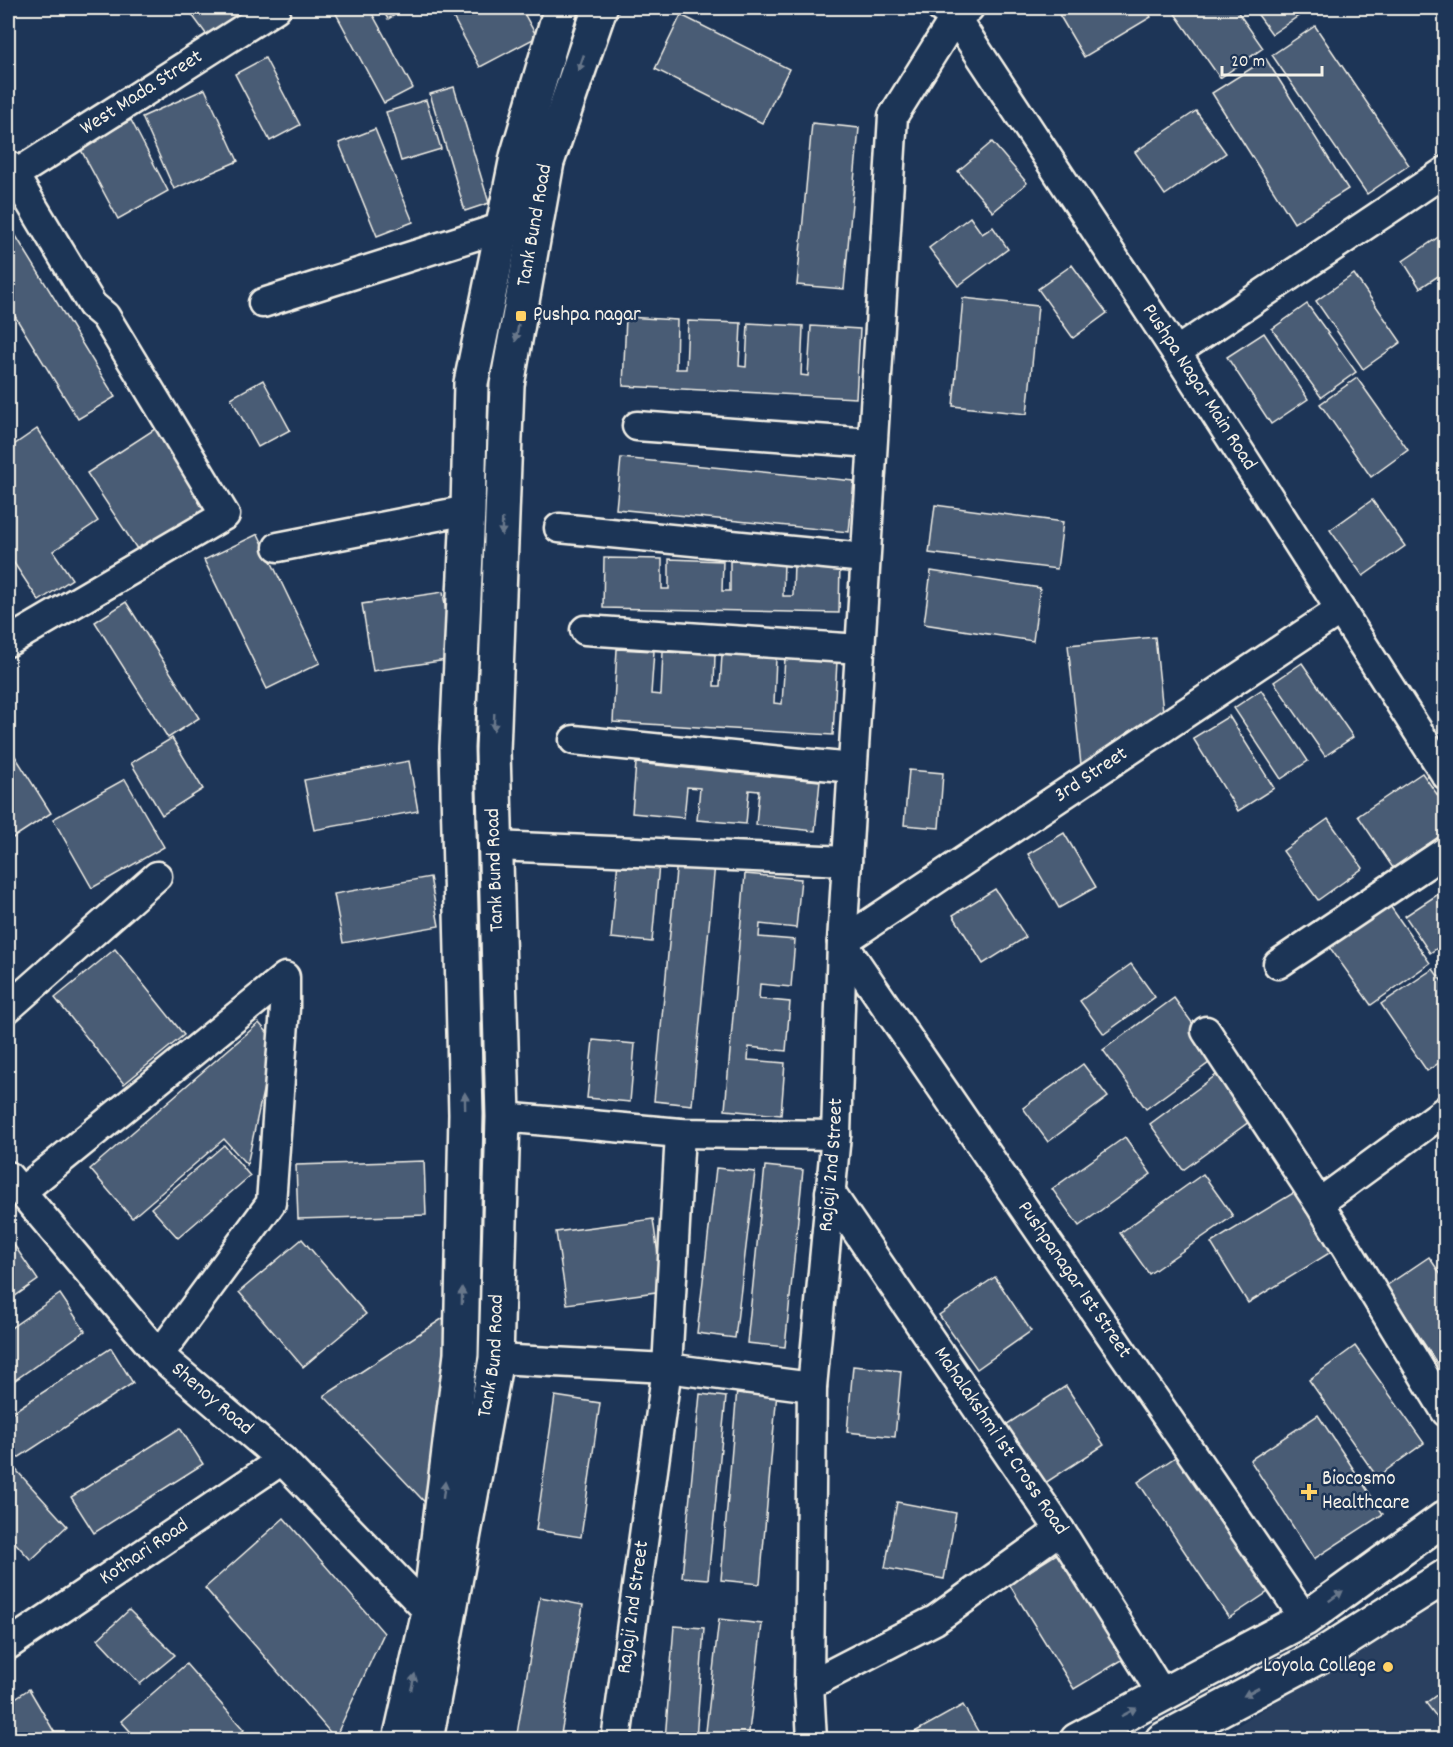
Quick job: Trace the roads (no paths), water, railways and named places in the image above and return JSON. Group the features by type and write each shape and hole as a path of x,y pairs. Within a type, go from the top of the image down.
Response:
{"main road":[{"name":"Tank Bund Road","path":"426,1740 461,1354 466,1114 457,748 468,510 471,383 517,157 561,8"},
{"name":"Tank Bund Road","path":"400,1740 439,1614 496,1359 503,1117 493,751 507,385 547,162 600,8"},
{"path":"503,227 536,225"},
{"path":"1077,1740 1305,1619 1446,1517"},
{"path":"1162,1740 1320,1656 1446,1576"}],"street":[{"name":"West Mada Street","path":"10,173 276,8"},
{"name":"Pushpa Nagar Main Road","path":"955,11 1446,775"},
{"name":"Rajaji 2nd Street","path":"812,1740 809,1685 812,1387 836,1135 842,942 893,116 955,11"},
{"path":"1176,352 1446,171"},
{"path":"8,642 225,515 105,316 92,305 10,173"},
{"path":"263,303 503,227"},
{"path":"637,426 872,443"},
{"path":"278,547 468,510"},
{"path":"559,528 865,558"},
{"name":"3rd Street","path":"842,942 1340,610"},
{"path":"585,630 860,649"},
{"path":"574,740 852,768"},
{"path":"496,846 847,861"},
{"path":"1278,964 1446,851"},
{"path":"8,1008 158,876"},
{"name":"Pushpanagar 1st Street","path":"842,942 1305,1619"},
{"path":"14,1184 285,977 285,1008 271,1203 159,1356"},
{"path":"1206,1031 1319,1203 1446,1412"},
{"path":"1319,1203 1446,1110"},
{"path":"503,1117 680,1132 836,1135"},
{"name":"Rajaji 2nd Street","path":"616,1740 667,1368 680,1132"},
{"name":"Shenoy Road","path":"14,1184 159,1356 282,1460 439,1614"},
{"name":"Mahalakshmi 1st Cross Road","path":"830,1192 1060,1530 1162,1694"},
{"path":"496,1359 667,1368 812,1387"},
{"name":"Kothari Road","path":"8,1645 282,1460"},
{"path":"809,1685 935,1620 1060,1530"}],"place":[{"name":"Pushpa nagar","path":"521,316"},
{"name":"Biocosmo Healthcare","path":"1309,1492"},
{"name":"Loyola College","path":"1388,1667"}]}
